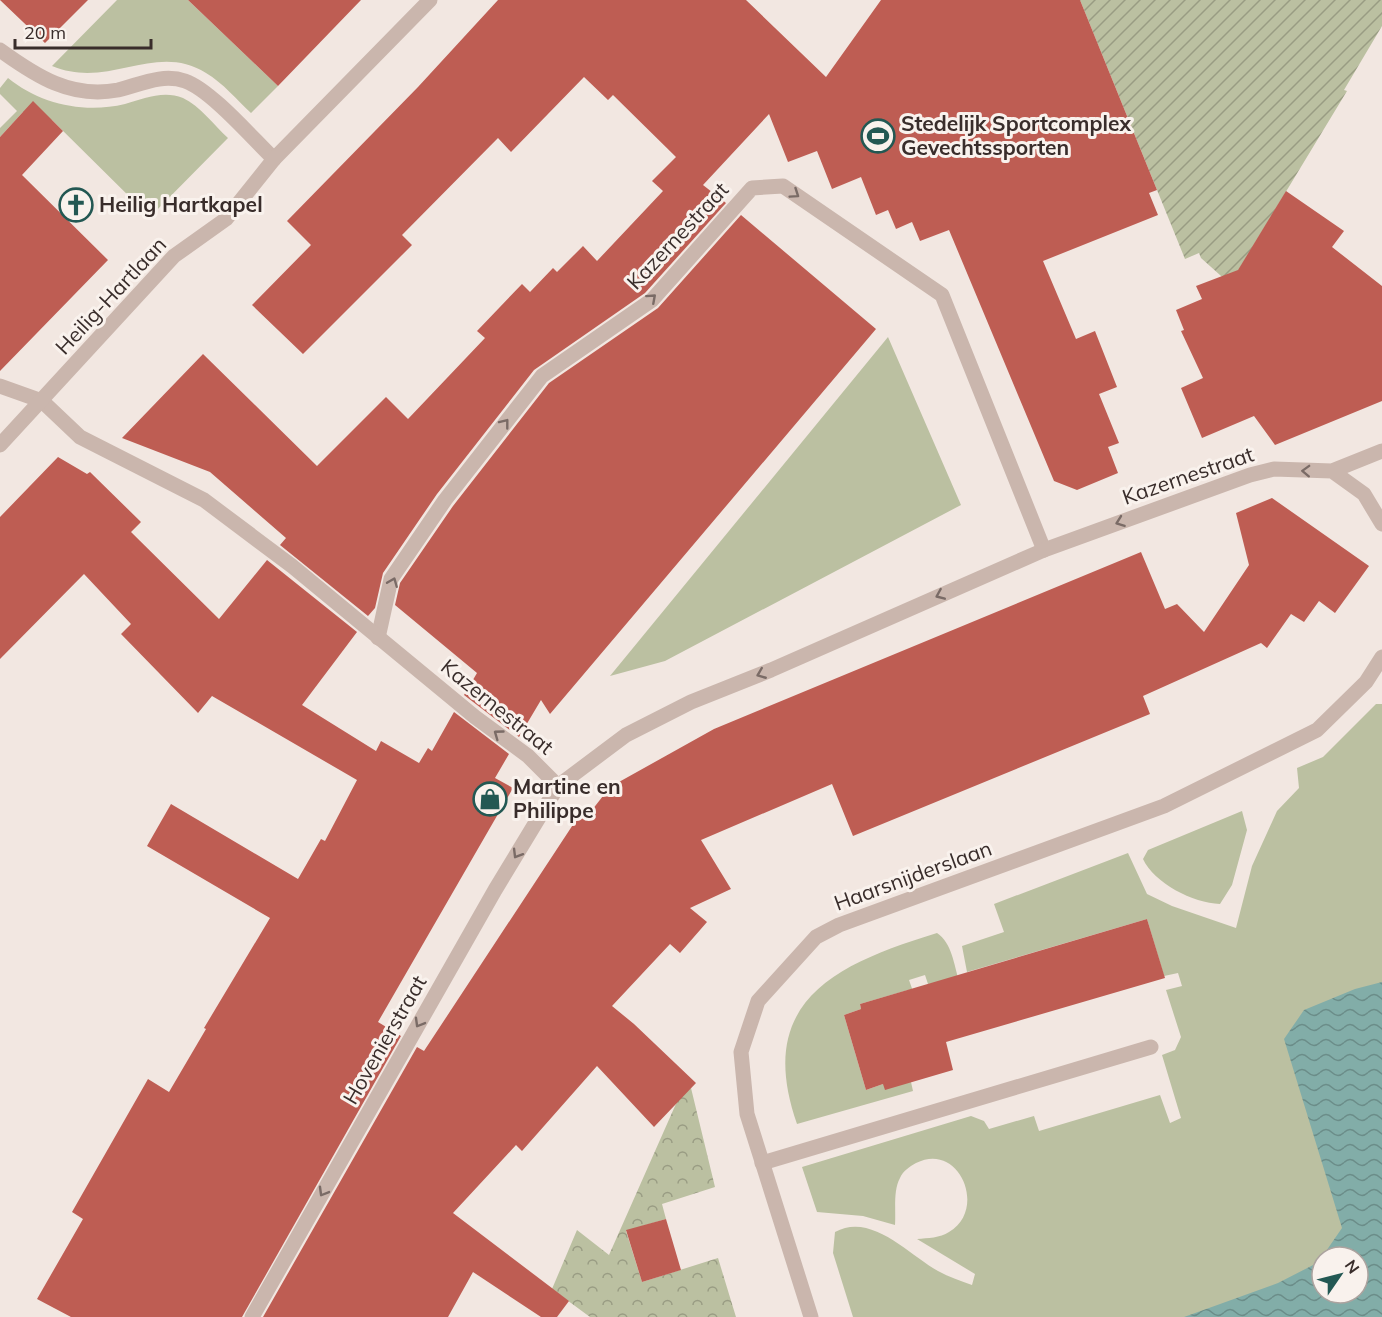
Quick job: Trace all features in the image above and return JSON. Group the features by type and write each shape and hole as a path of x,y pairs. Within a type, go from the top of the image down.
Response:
{"street":[{"name":"Heilig-Hartlaan","path":"0,445 174,256 226,219 274,159 430,0"},
{"path":"0,50 41,78 74,90 116,90 162,79 184,80 204,92 274,159"},
{"name":"Kazernestraat","path":"378,638 392,579 446,500 542,375 652,300 752,188 783,186 942,296 1044,550"},
{"path":"0,386 42,401"},
{"name":"Kazernestraat","path":"42,401 80,437 204,500 292,566 475,717 528,756 558,786 626,735 691,702 771,670 1044,550 1250,475 1274,469 1332,471 1382,451"},
{"path":"1332,471 1364,494 1382,524"},
{"name":"Haarsnijderslaan","path":"811,1317 747,1114 741,1052 758,1001 816,937 839,925 1174,801 1317,730 1366,682 1382,657"},
{"name":"Hovenierstraat","path":"252,1317 495,890 558,786"},
{"path":"762,1163 1151,1047"}],"green space":[{"path":"117,0 188,0 278,86 251,113 212,77 187,64 150,63 93,73 73,72 52,66"},
{"path":"1080,0 1382,0 1382,26 1344,90 1347,91 1230,284 1201,258 1199,253 1185,259"},
{"path":"8,78 48,100 78,107 110,107 153,96 176,96 195,106 228,138 150,217 52,120 23,112 0,137 0,128 17,111 0,94 0,88"},
{"path":"888,337 961,505 665,661 610,676"},
{"path":"1376,704 1382,704 1382,1317 853,1317 833,1253 835,1232 849,1227 862,1227 876,1231 938,1271 972,1285 975,1274 917,1239 942,1235 961,1222 966,1208 967,1194 963,1181 956,1169 945,1161 931,1159 916,1163 906,1169 898,1183 895,1225 863,1216 817,1212 802,1167 971,1116 984,1121 989,1129 1034,1116 1039,1131 1160,1095 1170,1123 1181,1118 1162,1055 1175,1050 1181,1037 1166,990 1182,986 1178,973 1164,976 1147,919 967,972 962,946 1004,932 994,904 1128,853 1147,894 1172,906 1236,928 1252,866 1277,811 1299,788 1297,768 1323,757"},
{"path":"1242,811 1247,830 1232,885 1220,904 1187,896 1165,884 1148,868 1143,859 1148,850"},
{"path":"937,933 949,948 959,981 928,984 925,975 909,980 915,997 908,990 860,1004 861,1009 844,1015 866,1090 883,1084 911,1082 913,1091 797,1124 787,1082 787,1047 796,1018 813,994 837,975 866,959"},
{"path":"691,1088 715,1187 662,1204 666,1219 626,1231 642,1282 718,1258 736,1317 590,1317 552,1289 577,1230 609,1255 679,1097"}],"water":[{"path":"1382,982 1382,1317 1184,1317 1278,1283 1310,1267 1310,1305 1370,1305 1370,1245 1330,1245 1342,1228 1284,1039 1304,1010 1355,989"}],"building":[{"path":"0,0 88,0 45,43"},
{"path":"188,0 361,0 278,86"},
{"path":"498,0 746,0 826,77 881,0 1080,0 1157,190 1149,193 1158,215 1043,261 1076,339 1095,331 1117,387 1099,394 1119,443 1108,447 1118,473 1077,490 1054,481 949,230 920,241 912,222 896,229 888,210 876,215 861,177 832,189 817,151 788,162 769,114 703,185 726,203 645,293 534,370 437,494 383,573 375,608 368,616 280,545 286,538 210,472 122,438 203,354 317,466 386,397 408,419 485,338 477,331 522,284 530,292 553,268 557,272 583,246 597,261 663,191 652,181 676,157 613,95 608,100 584,77 511,152 498,138 402,235 412,245 303,354 252,305 311,245 287,221 418,87"},
{"path":"33,101 63,131 22,175 108,260 0,371 0,137"},
{"path":"1286,191 1344,231 1332,247 1382,286 1382,401 1275,445 1254,416 1202,438 1181,388 1203,378 1181,331 1184,330 1176,310 1202,299 1196,286 1238,270"},
{"path":"741,215 876,329 550,714 541,700 519,737 464,695 477,673 395,605 400,583 453,506 549,383 658,308"},
{"path":"58,457 87,474 90,472 141,522 131,532 219,619 267,560 357,632 302,705 376,751 381,741 419,763 428,748 432,751 454,712 509,754 495,778 513,788 378,1022 401,1036 242,1317 71,1317 37,1299 83,1219 72,1212 148,1079 169,1092 206,1029 204,1028 270,918 147,846 171,804 298,879 321,839 325,841 357,780 212,696 198,713 121,634 131,624 84,574 0,659 0,517"},
{"path":"1272,498 1369,566 1335,613 1319,601 1304,622 1291,614 1267,648 1261,643 1143,696 1150,714 853,836 832,784 701,840 731,889 690,908 707,922 680,953 670,944 612,1006 696,1083 654,1127 597,1066 522,1151 516,1145 453,1213 569,1301 557,1317 541,1317 473,1272 448,1317 263,1317 417,1047 424,1051 580,814 585,819 610,787 714,729 1141,552 1165,609 1177,604 1204,632 1249,565 1236,513"},
{"path":"1147,919 1165,978 946,1042 953,1070 885,1090 883,1084 866,1090 844,1015 861,1009 860,1004"},
{"path":"666,1219 681,1270 642,1282 626,1230"}],"place":[{"name":"Stedelijk Sportcomplex Gevechtssporten","path":"878,136"},
{"name":"Heilig Hartkapel","path":"76,205"},
{"name":"Martine en Philippe","path":"490,799"}]}
